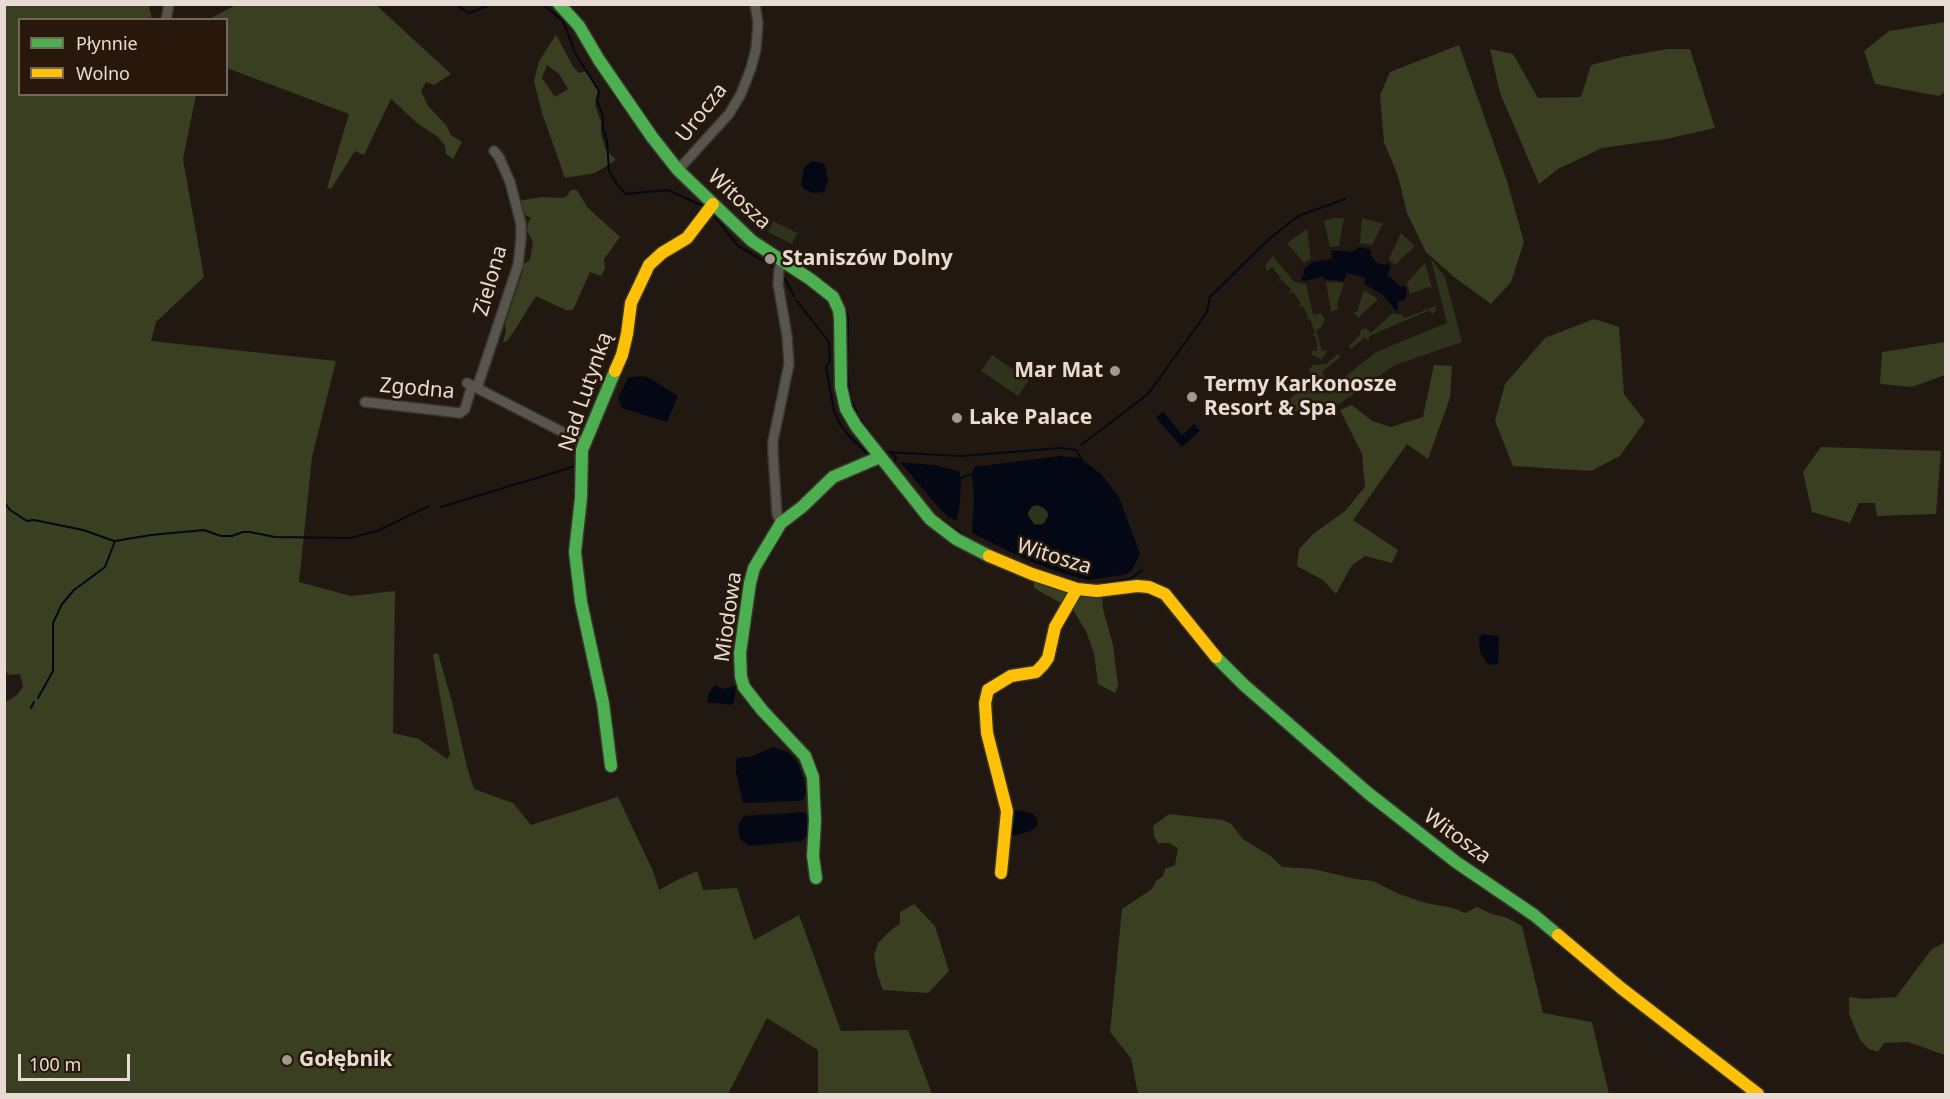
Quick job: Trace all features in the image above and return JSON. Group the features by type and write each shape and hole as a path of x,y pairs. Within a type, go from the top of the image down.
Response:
{"street":[{"name":"Witosza","path":"559,4 579,26 599,60 652,137 678,170 752,241 833,297 839,310 842,387 846,409 856,426 930,519 956,539 1032,574 1077,589 1097,591 1137,586 1149,587 1165,594 1218,659 1244,685 1368,793 1433,845 1534,915 1621,988 1758,1095"},
{"name":"Urocza","path":"678,170 729,114 741,93 752,68 756,49 758,23 755,4"},
{"name":"Zielona","path":"465,409 518,265 521,239 520,224 510,182 494,151"},
{"name":"Nad Lutynką","path":"611,766 603,703 581,602 575,552 582,485 580,459 584,442 621,355 627,334 631,303 644,274 649,265 662,253 687,238 713,204"},
{"path":"780,523 777,514 773,441 789,364 778,284 779,269 783,262"},
{"path":"472,385 584,442"},
{"name":"Zgodna","path":"365,402 455,413 460,413 465,409"},
{"name":"Miodowa","path":"816,878 813,856 815,796 813,777 804,756 748,693 741,677 741,653 751,576 780,523 802,507 833,477 880,457"},
{"path":"1001,873 1007,811 987,733 985,703 988,690 994,684 1011,676 1036,672 1043,665 1048,658 1055,627 1077,589"}],"green space":[{"path":"5,4 148,4 152,18 18,18 18,96 196,96 183,159 204,277 156,322 151,341 336,361 312,457 299,582 351,596 395,591 393,733 419,739 447,759 450,755 433,655 438,653 474,789 513,803 531,825 618,797 653,871 659,890 697,871 703,890 737,888 754,940 799,915 841,1031 908,1030 932,1094 818,1094 818,1050 767,1018 728,1094 5,1094 4,703 17,695 23,687 20,674 8,675 4,668"},
{"path":"238,4 376,5 451,74 434,85 426,82 421,91 428,106 446,125 451,135 462,142 453,159 446,154 445,146 438,137 417,123 391,99 364,155 355,151 331,189 327,188 349,114 228,68 228,18 211,18"},
{"path":"1945,22 1945,92 1939,96 1875,84 1864,51 1889,31"},
{"path":"556,35 574,68 579,73 586,71 598,91 595,104 601,122 601,134 606,150 616,160 595,173 565,178 542,113 534,81 539,61","holes":["547,65 559,74 568,89 555,97 542,78"]},
{"path":"1459,45 1507,181 1524,242 1511,282 1491,304 1454,277 1426,252 1407,213 1398,176 1384,142 1380,95 1390,72"},
{"path":"1490,49 1513,54 1538,98 1581,97 1591,65 1667,49 1690,49 1715,128 1666,139 1602,148 1558,169 1539,184 1500,93"},
{"path":"571,190 577,190 587,207 620,237 604,259 605,268 601,276 590,272 573,310 566,310 536,296 511,336 503,342 505,324 523,271 522,265 530,260 533,242 527,231 531,218 523,214 517,201 543,197 562,198 567,196"},
{"path":"1344,218 1339,246 1330,247 1324,221"},
{"path":"1362,218 1384,224 1372,245 1360,243"},
{"path":"773,221 797,233 792,244 768,232"},
{"path":"1307,229 1311,259 1304,263 1287,243"},
{"path":"1401,233 1415,246 1395,265 1389,259"},
{"path":"1273,256 1294,282 1306,284 1313,315 1320,313 1325,318 1321,328 1316,330 1322,351 1327,350 1321,359 1312,355 1312,351 1317,351 1317,344 1315,335 1310,337 1315,333 1310,319 1304,321 1309,318 1302,305 1297,308 1301,303 1293,292 1288,295 1291,289 1282,280 1277,282 1281,278 1272,267 1267,271 1266,269 1266,264"},
{"path":"1431,259 1445,277 1462,342 1395,365 1333,408 1273,413 1303,388 1320,390 1321,385 1328,383 1332,387 1376,352 1447,323"},
{"path":"1425,263 1432,288 1428,287 1410,294 1407,283"},
{"path":"1326,282 1344,283 1337,305 1339,308 1331,312"},
{"path":"1364,290 1378,299 1358,318 1354,312 1357,312"},
{"path":"1436,306 1432,315 1430,310 1369,336 1369,341 1365,337 1351,349 1349,346 1359,336 1361,330 1366,328 1371,333 1393,313 1405,318"},
{"path":"1594,319 1619,327 1624,394 1645,421 1620,456 1591,471 1513,466 1495,421 1505,384 1545,338"},
{"path":"1945,342 1945,375 1912,387 1880,384 1882,352"},
{"path":"1338,354 1340,357 1322,372 1325,377 1311,375 1309,369 1313,365 1326,364"},
{"path":"992,355 1029,380 1018,396 981,371"},
{"path":"1434,365 1452,366 1450,398 1428,459 1407,444 1353,520 1398,550 1392,563 1365,556 1352,565 1336,594 1323,580 1297,566 1299,549 1313,534 1344,512 1365,487 1362,454 1340,410 1352,405 1372,421 1391,427 1423,417"},
{"path":"1821,447 1941,451 1936,514 1877,516 1875,503 1859,503 1850,523 1812,512 1803,472"},
{"path":"1038,505 1045,508 1048,515 1045,522 1038,525 1031,522 1028,515 1031,508"},
{"path":"1034,580 1082,595 1102,597 1113,645 1118,686 1115,693 1098,684 1094,653 1086,631 1073,610 1034,588"},
{"path":"1169,814 1223,820 1231,824 1243,839 1272,857 1282,867 1313,869 1373,881 1399,894 1426,903 1453,908 1465,913 1477,907 1522,926 1543,1013 1592,1022 1609,1094 1138,1094 1131,1058 1110,1032 1122,909 1152,889 1156,881 1163,876 1165,869 1175,865 1178,848 1169,843 1158,843 1154,836 1153,826"},
{"path":"914,904 935,926 949,971 928,993 883,990 874,956 878,943 900,924 900,912"},
{"path":"1945,942 1945,1055 1908,1042 1884,1043 1878,1052 1869,1049 1860,1040 1849,1014 1849,997 1865,999 1896,997 1931,950"}],"shaded area":[{"path":"812,161 825,164 828,181 824,192 813,193 801,185 804,168"},
{"path":"1360,247 1371,250 1371,256 1378,263 1385,265 1387,262 1391,266 1387,275 1401,287 1406,288 1407,296 1404,300 1398,301 1397,312 1382,294 1364,284 1366,278 1347,273 1344,281 1324,279 1324,276 1301,280 1303,270 1313,262 1332,259 1331,250 1351,252"},
{"path":"648,377 678,396 667,422 622,408 618,398 628,378"},
{"path":"1163,411 1182,435 1194,424 1200,431 1182,447 1156,418"},
{"path":"1060,456 1081,458 1102,475 1119,497 1140,554 1132,570 1127,574 1089,580 1029,561 972,533 974,501 972,473 974,467","holes":["1038,505 1049,514 1042,525 1034,524 1027,514 1032,506"]},
{"path":"900,462 934,465 959,471 961,479 957,520 949,518 940,509"},
{"path":"1482,634 1499,636 1498,664 1487,663 1480,652 1479,638"},
{"path":"715,685 723,689 736,686 734,703 730,705 707,702 709,692"},
{"path":"773,747 789,753 798,763 806,794 802,801 743,803 736,772 737,758 750,757"},
{"path":"1013,810 1033,814 1038,825 1031,831 1013,836 1010,833"},
{"path":"804,812 807,815 808,828 807,836 802,841 749,846 740,839 738,825 744,816"}],"waterway":[{"path":"455,4 469,13 493,4"},
{"path":"546,7 563,21 575,53 599,91 597,101 603,116 609,171 616,183 626,194 668,190 705,207"},
{"path":"1081,445 1148,394 1207,312 1210,297 1268,240 1298,216 1345,199"},
{"path":"712,213 737,245 775,268"},
{"path":"782,273 794,296"},
{"path":"796,300 829,342 830,361 826,367 834,411 840,424 849,436 867,453 870,453"},
{"path":"846,311 850,397 858,416 878,445"},
{"path":"883,452 962,456 1061,448 1076,450 1081,458"},
{"path":"891,452 896,458 893,464"},
{"path":"441,507 576,466"},
{"path":"961,478 972,474"},
{"path":"908,482 933,513 979,546"},
{"path":"4,502 10,510 27,521 34,520 83,530 114,541"},
{"path":"38,698 53,671 53,623 62,604 74,590 105,567 115,541 204,530 221,536 250,532 275,537 350,538 377,531 429,506"},
{"path":"1092,585 1130,579 1142,570"},
{"path":"1074,582 1086,584"},
{"path":"31,708 34,702"}],"traffic: fast":[{"path":"559,4 579,26 599,60 652,137 678,170 752,241 833,297 840,318 841,387 846,409 856,426 930,519 956,539 989,556"},
{"path":"611,766 603,703 581,602 575,552 581,498 582,450 615,371"},
{"path":"816,878 813,856 815,821 813,777 805,756 762,710 744,687 741,677 740,653 750,583 754,568 781,523 802,507 833,477 880,457"},
{"path":"1216,657 1244,685 1368,793 1456,862 1534,915 1558,935"}],"traffic: slow":[{"path":"615,371 627,334 631,303 649,265 662,253 687,238 713,204"},
{"path":"989,556 1077,589 1097,591 1137,586 1149,587 1165,594 1216,657"},
{"path":"1001,873 1007,811 987,733 985,703 988,690 1011,676 1036,672 1043,665 1048,658 1055,627 1077,589"},
{"path":"1558,935 1621,988 1758,1094"}],"place":[{"name":"Staniszów Dolny","path":"770,259"},
{"name":"Mar Mat","path":"1115,371"},
{"name":"Termy Karkonosze Resort & Spa","path":"1192,397"},
{"name":"Lake Palace","path":"957,418"},
{"name":"Gołębnik","path":"287,1060"}]}
